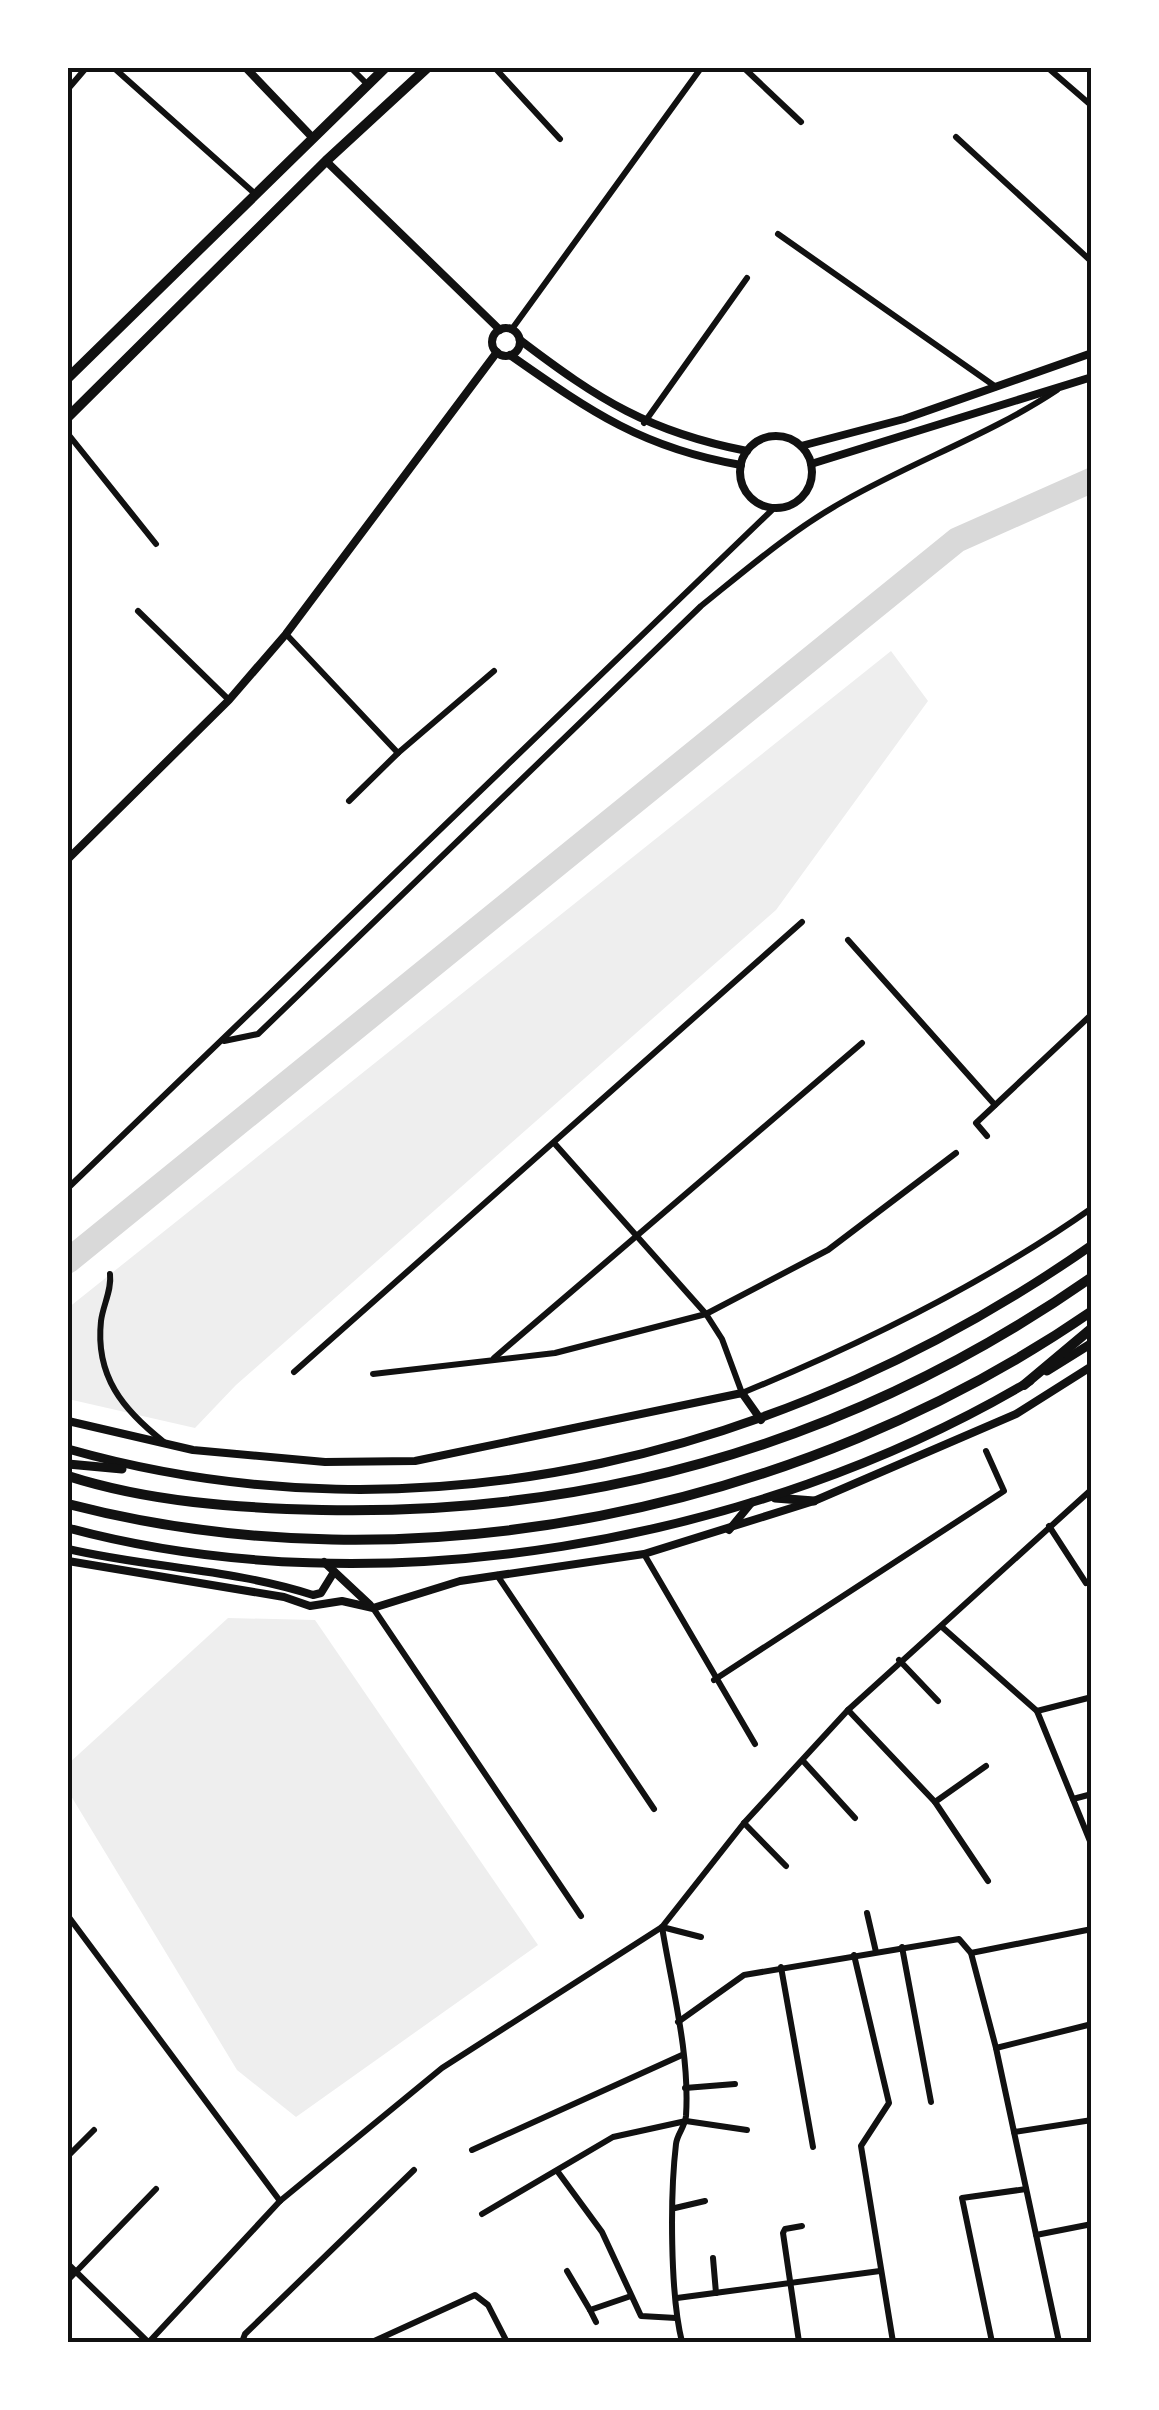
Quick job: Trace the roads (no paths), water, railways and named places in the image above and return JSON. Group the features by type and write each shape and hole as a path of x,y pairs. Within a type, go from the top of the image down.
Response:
{"main road":[{"path":"68,378 253,192 386,68"},
{"path":"68,418 326,161 427,68"},
{"path":"68,1464 305,1488 510,1480 622,1461 761,1420 842,1389 976,1320 1092,1245"},
{"path":"68,1476 115,1489 236,1507 400,1512 512,1503 628,1482 792,1438 915,1384 1022,1326 1092,1277"},
{"path":"68,1504 164,1525 302,1536 407,1537 513,1530 636,1509 739,1484 827,1452 986,1378 1092,1310"},
{"path":"1024,1385 1092,1328"},
{"path":"68,1528 231,1558 324,1562 414,1562 516,1554 640,1532 767,1498 859,1464 1024,1385 1092,1343"},
{"path":"68,1449 144,1471"},
{"path":"767,1498 814,1501"}],"street":[{"path":"68,89 86,68"},
{"path":"114,68 253,192"},
{"path":"246,68 311,136"},
{"path":"351,68 367,84"},
{"path":"494,68 560,139"},
{"path":"497,352 492,340 500,330 512,329 701,68"},
{"path":"744,68 802,122"},
{"path":"1048,68 1092,106"},
{"path":"956,137 1092,262"},
{"path":"326,161 500,330"},
{"path":"778,234 996,386"},
{"path":"644,424 747,278"},
{"path":"512,329 520,340 578,384 644,424 691,440 747,451"},
{"path":"510,355 520,340"},
{"path":"497,352 510,355 611,423 653,444 741,465"},
{"path":"68,860 229,700 286,634 497,352"},
{"path":"802,446 904,419 1092,354"},
{"path":"812,464 1092,377"},
{"path":"224,1041 258,1034 701,606 780,542 842,502 1022,413 1059,388"},
{"path":"68,434 156,544"},
{"path":"68,1188 774,508 799,500 808,490 812,464 802,446 791,440 767,438 747,451 741,478 752,499 774,508"},
{"path":"138,611 229,700"},
{"path":"286,634 398,753"},
{"path":"350,801 398,753 494,670"},
{"path":"294,1372 556,1144 802,922"},
{"path":"848,940 995,1105"},
{"path":"986,1136 976,1123 1092,1014"},
{"path":"493,1358 862,1043"},
{"path":"556,1144 633,1236 706,1314 722,1338 742,1393 761,1420"},
{"path":"372,1374 555,1353 706,1314 828,1250 956,1153"},
{"path":"68,1421 166,1443 325,1462 416,1461 742,1393 847,1350 921,1311 1049,1238 1092,1208"},
{"path":"110,1274 102,1316 102,1365 116,1396 166,1443"},
{"path":"68,1561 284,1596 310,1606 342,1601 373,1608 496,1574 644,1554 729,1530 814,1501 1016,1414 1092,1366"},
{"path":"714,1680 1004,1491 986,1451"},
{"path":"68,2264 148,2342 280,2201 442,2068 662,1927 744,1824 848,1710 1092,1489"},
{"path":"729,1530 752,1502"},
{"path":"1048,1526 1086,1582"},
{"path":"68,1548 176,1569 258,1578 313,1595 326,1588 334,1572"},
{"path":"644,1554 714,1680 756,1744"},
{"path":"324,1562 373,1608 581,1916"},
{"path":"496,1574 654,1808"},
{"path":"942,1627 1037,1711 1092,1846"},
{"path":"899,1660 938,1701"},
{"path":"1037,1711 1092,1697"},
{"path":"848,1710 935,1802 988,1881"},
{"path":"804,1762 855,1818"},
{"path":"935,1802 986,1766"},
{"path":"1073,1799 1092,1794"},
{"path":"744,1824 786,1866"},
{"path":"868,1913 876,1952"},
{"path":"68,1916 280,2201"},
{"path":"662,1927 701,1937"},
{"path":"662,1927 685,2088 686,2122 676,2140 674,2208 676,2318 682,2342"},
{"path":"971,1953 1092,1929"},
{"path":"678,2022 744,1975 959,1939 971,1953 996,2048 1059,2342"},
{"path":"902,1947 930,2102"},
{"path":"854,1956 889,2103 862,2146 893,2342"},
{"path":"781,1967 813,2147"},
{"path":"996,2048 1092,2024"},
{"path":"472,2150 682,2055"},
{"path":"685,2088 735,2084"},
{"path":"1014,2132 1092,2120"},
{"path":"482,2214 612,2138 686,2122 747,2130"},
{"path":"68,2156 94,2130"},
{"path":"242,2342 245,2334 414,2170"},
{"path":"558,2172 602,2232 641,2316 676,2318"},
{"path":"68,2280 156,2189"},
{"path":"992,2342 962,2198 1026,2189"},
{"path":"674,2208 704,2201"},
{"path":"1036,2235 1092,2224"},
{"path":"799,2342 783,2230 802,2226"},
{"path":"713,2258 716,2293"},
{"path":"677,2298 880,2271"},
{"path":"567,2272 596,2322"},
{"path":"372,2342 475,2295 488,2305 508,2342"},
{"path":"590,2310 631,2296"}],"waterway":[{"path":"68,1261 957,540 1092,480"}]}
